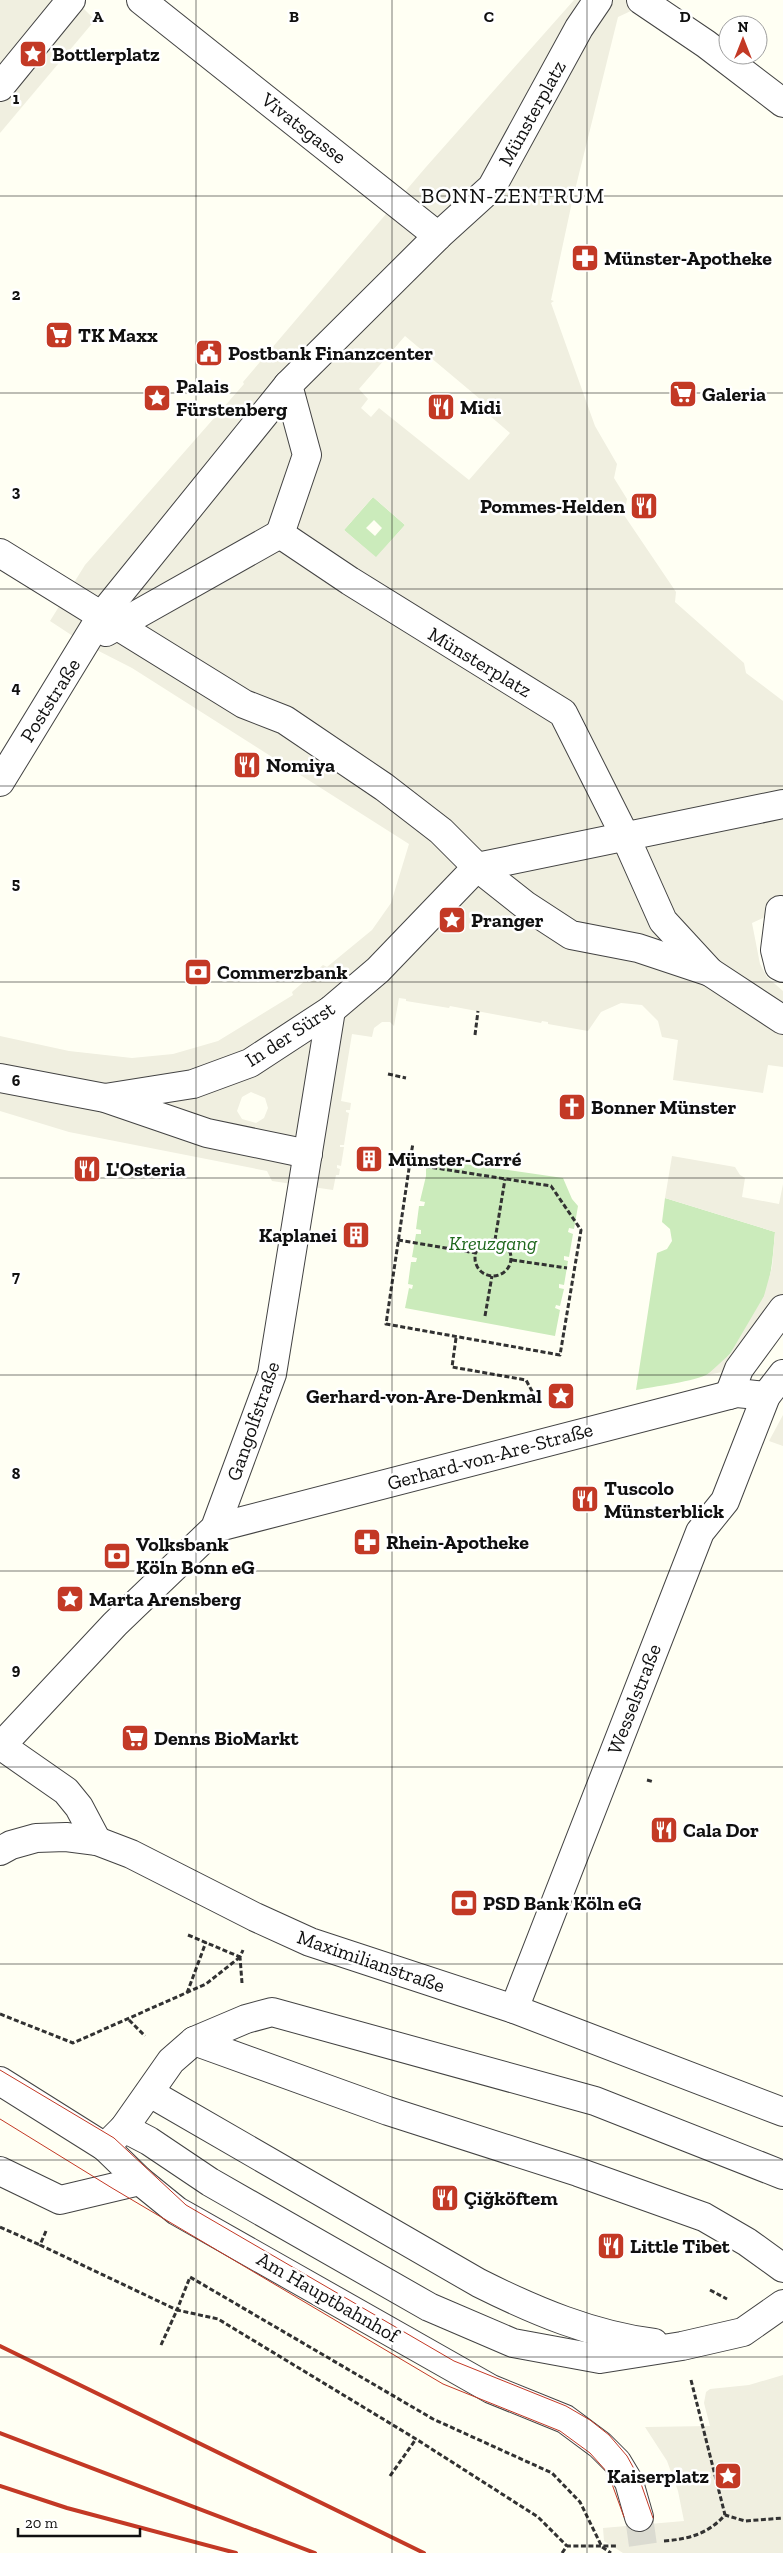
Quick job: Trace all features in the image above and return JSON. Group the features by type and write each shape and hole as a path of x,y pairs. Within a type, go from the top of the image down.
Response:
{"street":[{"path":"0,87 71,0"},
{"name":"Vivatsgasse","path":"141,0 169,11 438,236"},
{"name":"Münsterplatz","path":"85,644 110,620 288,385 438,236 492,187 579,28 598,0"},
{"path":"642,0 706,44 783,103"},
{"path":"0,553 66,595 110,620 280,534 307,455 288,385"},
{"name":"Münsterplatz","path":"280,534 357,586 563,713 626,838 663,921 710,972"},
{"name":"Münsterplatz","path":"110,620 244,704 285,720 384,786 441,831 477,867 525,906 571,935 638,948 710,972 774,1013"},
{"name":"Poststraße","path":"0,782 85,644"},
{"path":"477,867 626,838 783,804"},
{"name":"In der Sürst","path":"105,1098 193,1084 250,1063 331,1010 378,970 477,867"},
{"path":"780,910 775,950 779,966 783,968"},
{"name":"Gangolfstraße","path":"0,1746 115,1624 215,1528 272,1374 331,1010"},
{"name":"In der Sürst","path":"0,1078 105,1098 207,1133 308,1154"},
{"path":"729,1395 739,1369 783,1309"},
{"name":"Wesselstraße","path":"514,2009 700,1532 725,1502 766,1396 783,1374"},
{"name":"Gerhard-von-Are-Straße","path":"215,1528 557,1438 737,1393 766,1396"},
{"path":"0,1746 66,1791 78,1807 97,1841"},
{"path":"0,1850 36,1838 66,1837 97,1841"},
{"name":"Maximilianstraße","path":"97,1841 132,1854 255,1917 310,1942 514,2009 783,2112"},
{"path":"114,2137 150,2093 171,2061 194,2042 246,2019 272,2012 595,2101 783,2175"},
{"path":"194,2042 388,2110 578,2172 704,2217 747,2242 783,2268"},
{"name":"Am Hauptbahnhof","path":"0,2081 114,2137 140,2181 177,2211 483,2385 565,2419 600,2445 617,2462 629,2482 638,2517"},
{"path":"150,2093 479,2284 533,2310 620,2338 682,2346"},
{"path":"114,2137 149,2141 210,2182 429,2307 513,2343 600,2359 682,2346 743,2332 783,2304"},
{"path":"0,2171 60,2200 140,2181"}],"path":[{"path":"475,1035 478,1011"},
{"path":"388,1074 406,1078"},
{"path":"410,1164 551,1186 581,1230 560,1355 456,1338 386,1324 413,1143"},
{"path":"495,1240 504,1179"},
{"path":"398,1240 476,1253"},
{"path":"495,1240 505,1244 512,1253 512,1260 507,1270 492,1276 480,1270 475,1259 476,1253 483,1243 495,1240"},
{"path":"512,1260 567,1268"},
{"path":"484,1316 492,1276"},
{"path":"456,1338 452,1367 526,1380 557,1438"},
{"path":"647,1780 654,1782"},
{"path":"0,2014 73,2043 187,1994 206,1984 240,1957 188,1935"},
{"path":"187,1994 206,1942"},
{"path":"40,2245 60,2200"},
{"path":"0,2227 177,2310 218,2319 416,2439 538,2517 567,2546 621,2546"},
{"path":"160,2345 190,2277 432,2419 552,2474 580,2502 602,2547 611,2553"},
{"path":"682,2346 725,2515"},
{"path":"390,2476 416,2439"},
{"path":"725,2515 745,2521 783,2518"},
{"path":"659,2542 687,2539 705,2532 714,2527 725,2515"},
{"path":"562,2553 567,2546"}],"green space":[{"path":"373,497 405,525 376,558 344,530","holes":["374,520 382,528 375,536 366,528"]},
{"name":"Kreuzgang","path":"426,1158 563,1178 572,1199 578,1206 574,1229 569,1228 568,1232 573,1234 569,1257 564,1256 564,1260 568,1261 564,1285 559,1284 559,1288 564,1289 560,1306 556,1305 555,1308 560,1310 555,1336 405,1308 409,1288 412,1289 413,1285 408,1284 411,1262 416,1262 417,1258 412,1257 416,1234 421,1234 421,1230 416,1229 419,1206 424,1206 425,1202 420,1201 426,1176"},
{"path":"665,1198 775,1232 772,1265 767,1289 754,1318 726,1359 702,1377 636,1390 657,1253 667,1249 672,1241 670,1229 662,1222"}],"shaded area":[{"name":"Bottlerplatz","path":"0,0 75,0 95,20 0,133"},
{"path":"574,0 632,0 633,10 618,17 572,202 551,300 554,301 551,303 595,426 617,464 614,478 627,499 624,515 676,592 675,602 744,663 746,673 783,701 783,909 752,923 760,964 767,977 783,991 783,1067 768,1065 763,1093 673,1080 678,1040 662,1037 658,1021 642,1005 621,1003 601,1012 588,1031 548,1024 548,1022 542,1021 541,1023 450,1006 449,1008 406,1001 406,999 399,998 394,1026 390,1022 382,1022 374,1028 372,1037 352,1034 341,1101 351,1103 350,1110 346,1110 349,1113 344,1145 340,1145 340,1147 344,1147 341,1166 337,1165 337,1168 340,1169 339,1175 336,1175 333,1190 272,1181 267,1171 69,1132 0,1111 0,1036 69,1051 132,1058 173,1054 218,1041 293,995 292,992 323,965 327,967 372,930 391,903 409,844 132,668 85,644 50,621 85,565 244,384 243,382 426,167","holes":["405,336 480,399 476,404 510,433 469,480 379,408 371,417 361,408 368,399 359,389","373,497 405,525 376,557 344,530","251,1092 265,1098 268,1108 264,1118 256,1123 242,1119 237,1111 242,1097"]},
{"path":"672,1156 735,1167 740,1175 745,1178 742,1197 779,1204 783,1184 783,1333 753,1366 707,1375 730,1354 764,1296 772,1267 775,1232 665,1198"},
{"path":"783,1415 783,1446 769,1441"},
{"name":"Kaiserplatz","path":"783,2375 783,2553 623,2553 604,2541 603,2528 684,2521 678,2491 667,2461 645,2427 710,2426 704,2403 706,2392 710,2389 749,2385"}],"tunnel":[{"path":"639,2517 644,2553"}],"tram line":[{"path":"0,2070 114,2138 186,2205 454,2361 566,2406 590,2420 609,2435 627,2456 639,2478 653,2518"},
{"path":"0,2119 112,2188 443,2384 560,2431 590,2453 608,2473 624,2517"}],"railway":[{"path":"0,2346 424,2553"},
{"path":"0,2433 315,2553"},
{"path":"0,2486 67,2508 236,2553"}],"place":[{"name":"Bottlerplatz","path":"33,54"},
{"name":"Münster-Apotheke","path":"585,258"},
{"name":"TK Maxx","path":"59,335"},
{"name":"Postbank Finanzcenter","path":"209,353"},
{"name":"Galeria","path":"683,394"},
{"name":"Palais Fürstenberg","path":"157,398"},
{"name":"Midi","path":"441,407"},
{"name":"Pommes-Helden","path":"644,506"},
{"name":"Nomiya","path":"247,765"},
{"name":"Pranger","path":"452,920"},
{"name":"Commerzbank","path":"198,972"},
{"name":"Bonner Münster","path":"572,1107"},
{"name":"Münster-Carré","path":"369,1159"},
{"name":"L'Osteria","path":"87,1169"},
{"name":"Kaplanei","path":"356,1235"},
{"name":"Gerhard-von-Are-Denkmal","path":"561,1396"},
{"name":"Tuscolo Münsterblick","path":"585,1499"},
{"name":"Rhein-Apotheke","path":"367,1542"},
{"name":"Volksbank Köln Bonn eG","path":"117,1556"},
{"name":"Marta Arensberg","path":"70,1599"},
{"name":"Denns BioMarkt","path":"135,1738"},
{"name":"Cala Dor","path":"664,1830"},
{"name":"PSD Bank Köln eG","path":"464,1903"},
{"name":"Çiğköftem","path":"445,2198"},
{"name":"Little Tibet","path":"611,2246"},
{"name":"Kaiserplatz","path":"728,2476"}],"district":[{"name":"BONN-ZENTRUM","path":"513,195"}]}
